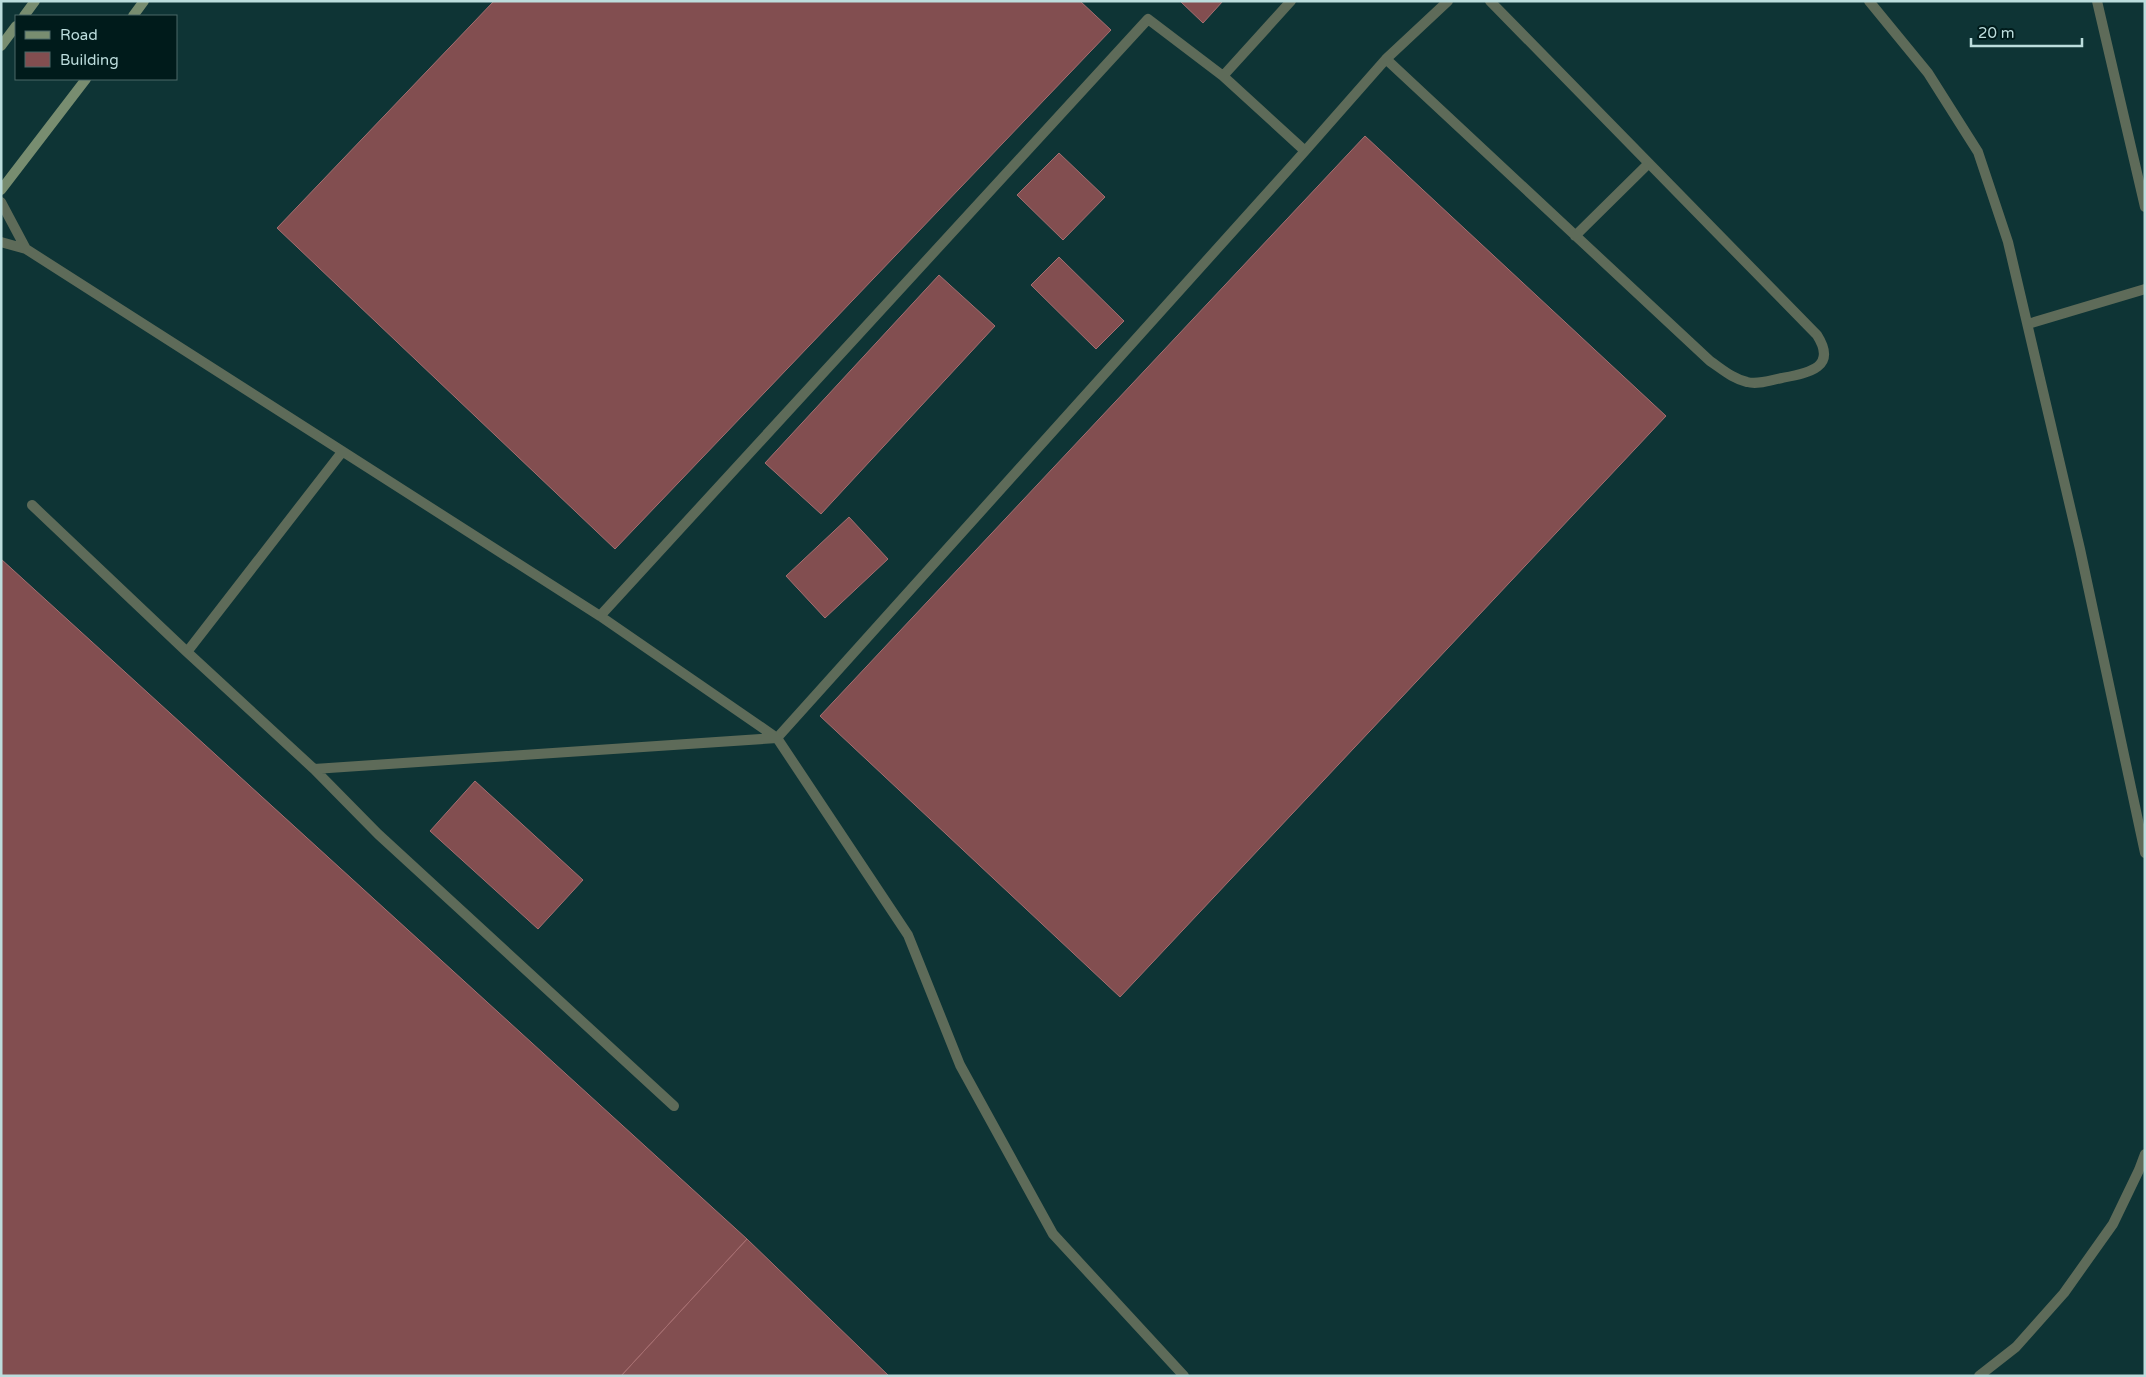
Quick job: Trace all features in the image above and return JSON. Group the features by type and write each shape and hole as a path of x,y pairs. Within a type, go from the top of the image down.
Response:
{"main road":[{"path":"25,15 35,1"},
{"path":"134,15 144,1"},
{"path":"1,46 15,27"},
{"path":"1,190 85,80"}],"lane":[{"path":"1223,76 1291,1"},
{"path":"314,769 777,738 1305,151 1386,58 1448,1"},
{"path":"1386,58 1710,361 1737,380 1750,383 1808,373 1817,368 1824,357 1824,347 1817,335 1490,1"},
{"path":"1869,1 1928,73 1978,152 2008,242 2080,549 2145,853"},
{"path":"2097,1 2145,207"},
{"path":"600,616 1148,19 1223,76 1305,151"},
{"path":"1575,236 1648,164"},
{"path":"1,202 26,249"},
{"path":"1,242 26,249 600,616 777,738 908,935 960,1066 1053,1234 1184,1376"},
{"path":"2028,324 2145,289"},
{"path":"187,652 342,452"},
{"path":"32,504 187,652 314,769 378,834 674,1106"},
{"path":"1978,1376 2016,1347 2064,1293 2113,1224 2145,1154"}],"building":[{"path":"494,1 1080,1 1111,30 615,549 277,228"},
{"path":"1180,1 1223,1 1203,23"},
{"path":"1365,136 1666,416 1120,997 820,716"},
{"path":"1059,153 1105,197 1063,240 1017,195"},
{"path":"1059,257 1124,321 1096,349 1031,285"},
{"path":"939,275 995,326 821,514 765,463"},
{"path":"849,517 888,559 825,618 786,576"},
{"path":"1,559 747,1239 621,1376 1,1376"},
{"path":"475,781 583,880 538,929 430,831"},
{"path":"747,1239 889,1376 621,1376"}]}
